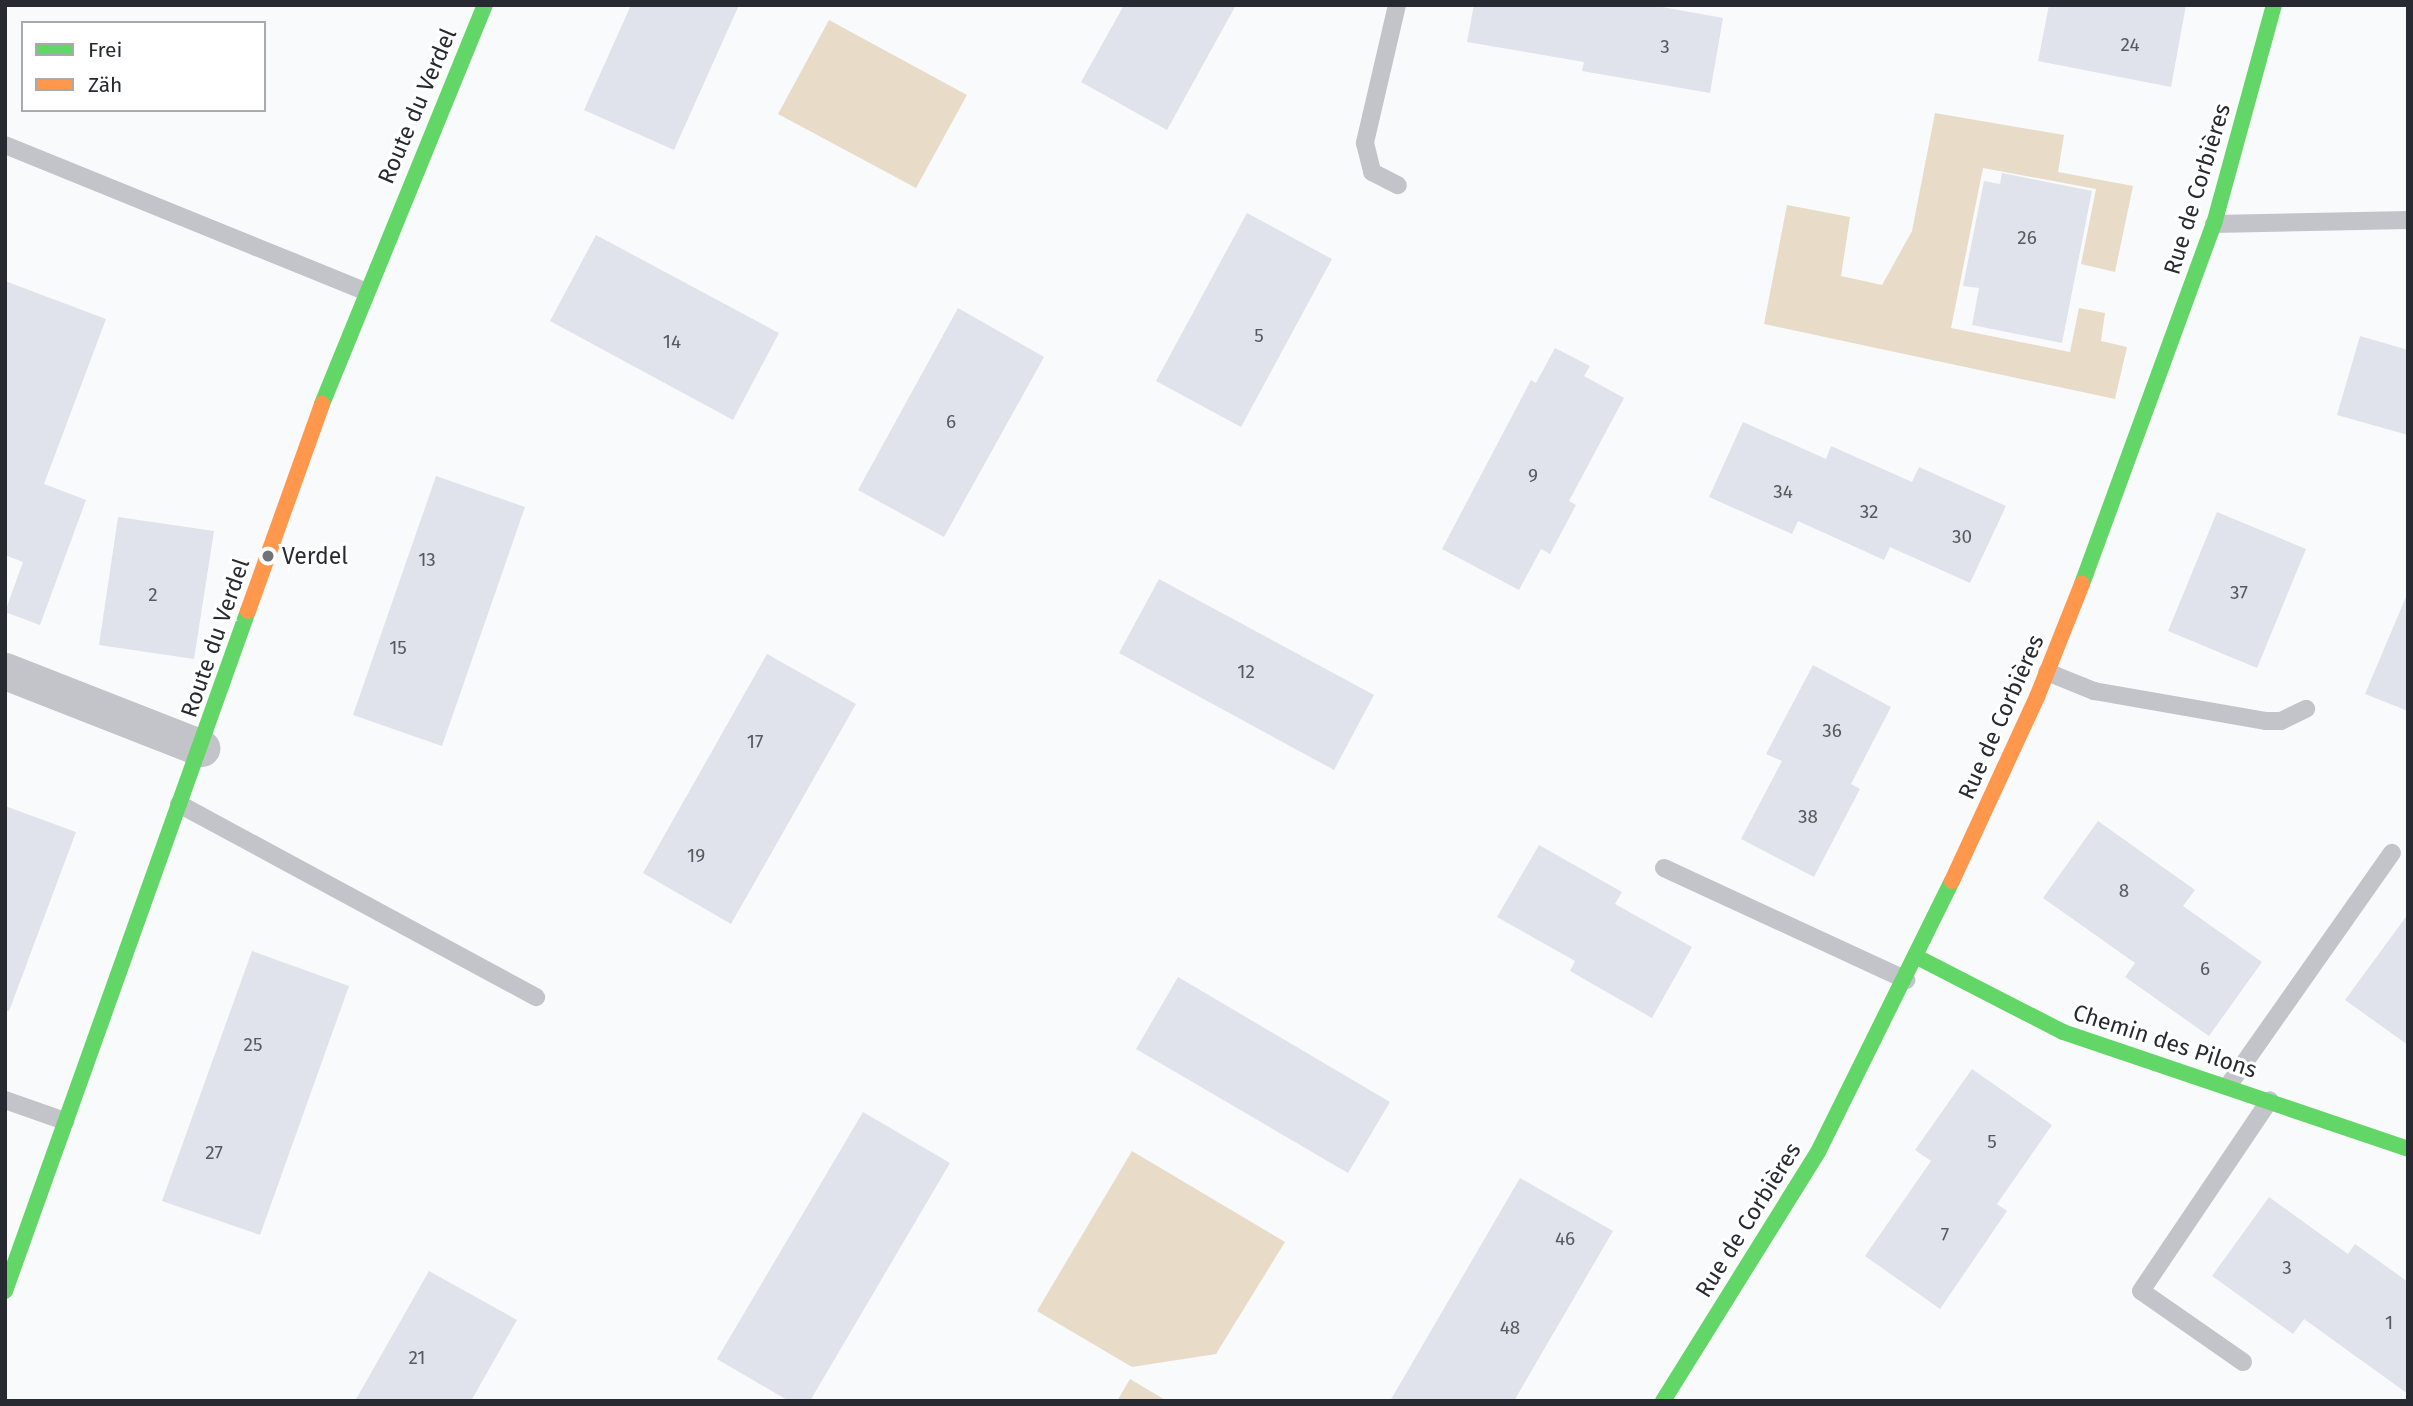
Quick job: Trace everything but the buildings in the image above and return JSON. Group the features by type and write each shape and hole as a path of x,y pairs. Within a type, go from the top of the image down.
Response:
{"street":[{"name":"Route du Verdel","path":"5,1291 365,291 485,5"},
{"name":"Rue de Corbières","path":"1663,1401 1818,1152 1917,957 2047,673 2126,472 2214,223 2274,5"},
{"path":"5,671 201,748"},
{"name":"Chemin des Pilons","path":"1917,957 2063,1032 2408,1149"}],"lane":[{"path":"1396,5 1365,144 1372,172 1398,185"},
{"path":"5,145 365,291"},
{"path":"2214,223 2408,220"},
{"path":"2047,673 2094,691 2266,721 2281,721 2306,709"},
{"path":"180,804 536,997"},
{"path":"2228,1086 2392,853"},
{"path":"1664,868 1906,980"},
{"path":"5,1100 65,1121"},
{"path":"2243,1362 2141,1291 2270,1100"}],"shaded area":[{"path":"829,20 967,95 916,188 778,114"},
{"path":"1935,113 2064,135 2058,172 2133,186 2115,272 2081,264 2096,189 1983,168 1951,328 2070,352 2079,308 2105,313 2101,341 2127,347 2115,399 1764,324 1787,205 1850,217 1841,276 1882,285 1912,231"},
{"path":"1132,1151 1285,1242 1216,1354 1132,1367 1037,1311"},
{"path":"1130,1379 1167,1401 1117,1401"}],"traffic: fast":[{"path":"322,404 485,5"},
{"path":"2082,584 2214,224 2274,5"},
{"path":"5,1291 248,611"},
{"path":"1663,1401 1818,1152 1952,881"},
{"path":"1917,957 2063,1032 2408,1149"}],"traffic: slow":[{"path":"248,611 322,404"},
{"path":"1952,881 2037,697 2082,584"}],"place":[{"name":"Verdel","path":"268,556"}]}
